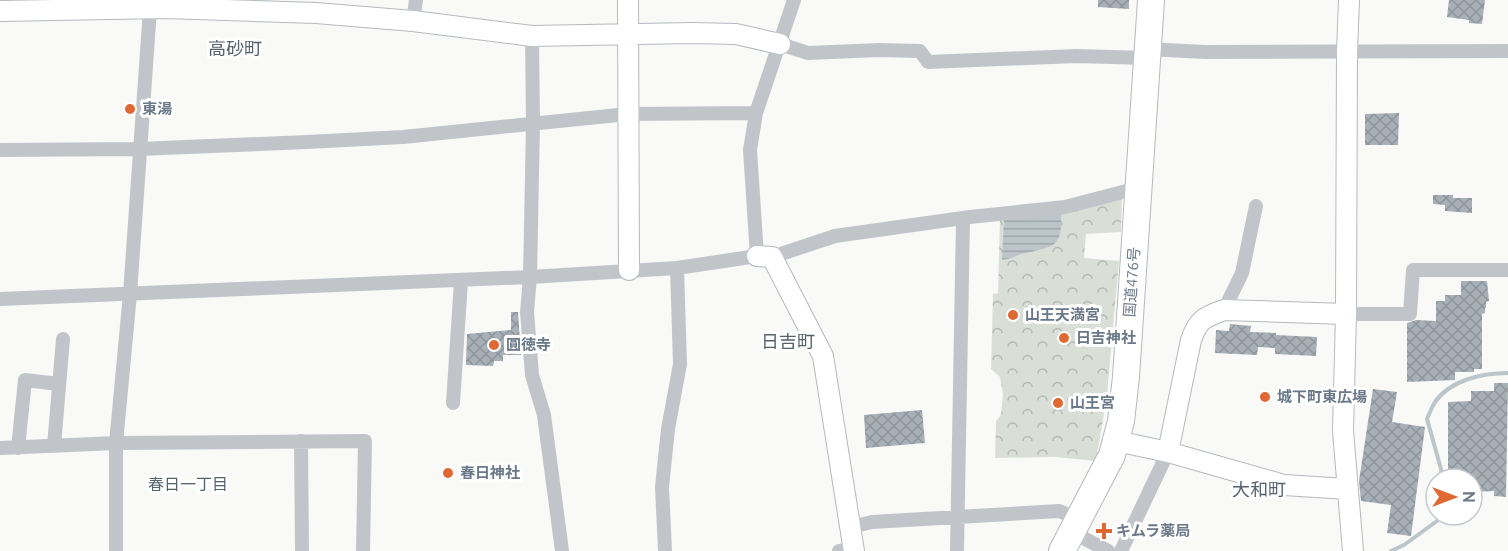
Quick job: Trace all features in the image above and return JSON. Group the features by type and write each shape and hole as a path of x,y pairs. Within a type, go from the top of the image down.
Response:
{"highway":[{"name":"国道476号","path":"1071,534 1109,462 1116,441 1126,377 1151,0"}],"street":[{"path":"413,21 416,0"},
{"path":"628,0 629,270"},
{"path":"794,0 756,113 750,150 765,256 823,356 851,527 849,550"},
{"path":"1350,0 1347,52 1344,431 1353,551"},
{"path":"116,551 116,444 130,294 139,149 160,6"},
{"path":"0,11 160,6 316,13 413,21 532,36 736,34 808,53 920,51 928,62 1146,53 1508,51"},
{"path":"532,36 534,123 527,312 532,375 543,415 562,551"},
{"path":"0,150 139,149 403,137 628,114 756,113"},
{"path":"0,299 530,278 677,268 765,256 835,236 1065,207 1138,188"},
{"path":"1224,310 1242,273 1256,206"},
{"path":"957,551 963,219"},
{"path":"665,551 662,487 668,429 680,364 677,268"},
{"path":"1121,551 1168,452 1191,340 1196,326 1207,315 1224,310 1410,314 1413,270 1508,270"},
{"path":"453,403 461,281"},
{"path":"54,446 63,339"},
{"path":"18,448 25,380 59,384"},
{"path":"301,441 302,551"},
{"path":"0,448 365,441 363,551"},
{"path":"1116,441 1168,452 1284,484 1348,489"},
{"path":"851,527 872,522 1059,512 1071,534 1108,551"}],"green space":[{"path":"1122,197 1121,232 1086,234 1084,258 1119,261 1107,395 1096,461 1055,457 995,458 996,421 1001,415 1003,394 1000,377 991,369 993,294 998,293 1000,217"}],"shaded area":[{"path":"1061,214 1060,233 1055,244 1002,260 1004,219"}],"building":[{"path":"1098,0 1129,0 1129,9 1098,7"},
{"path":"1449,0 1485,0 1482,24 1447,17"},
{"path":"1399,113 1398,145 1365,145 1365,114"},
{"path":"1433,195 1472,198 1472,213 1445,211 1445,205 1433,204"},
{"path":"1461,281 1487,281 1489,301 1486,302 1485,313 1482,314 1482,369 1474,369 1474,372 1455,372 1455,380 1407,382 1407,323 1416,320 1436,321 1436,301 1445,301 1445,295 1461,295"},
{"path":"511,312 518,312 521,355 503,355 503,361 494,361 493,366 466,365 467,334 511,330"},
{"path":"1230,324 1251,326 1250,332 1317,337 1316,356 1275,354 1275,348 1258,347 1257,355 1215,353 1216,330 1229,331"},
{"path":"1494,383 1508,383 1506,497 1494,496 1494,491 1484,491 1484,467 1448,467 1448,402 1471,401 1471,391 1494,391"},
{"path":"1373,389 1397,392 1392,422 1425,427 1411,536 1387,533 1391,505 1361,501 1359,481"},
{"path":"922,410 925,443 866,448 864,415"}],"waterway":[{"path":"1440,467 1427,419 1435,402 1449,388 1468,379 1488,374 1508,373"},
{"path":"1391,551 1404,545 1429,527"}],"place":[{"name":"東湯","path":"130,109"},
{"name":"山王天満宮","path":"1013,315"},
{"name":"日吉神社","path":"1064,338"},
{"name":"圓徳寺","path":"494,345"},
{"name":"城下町東広場","path":"1265,397"},
{"name":"山王宮","path":"1058,403"},
{"name":"春日神社","path":"448,473"},
{"name":"キムラ薬局","path":"1104,531"}],"district":[{"name":"高砂町","path":"235,49"},
{"name":"日吉町","path":"788,342"},
{"name":"春日一丁目","path":"188,484"},
{"name":"大和町","path":"1259,490"}]}
